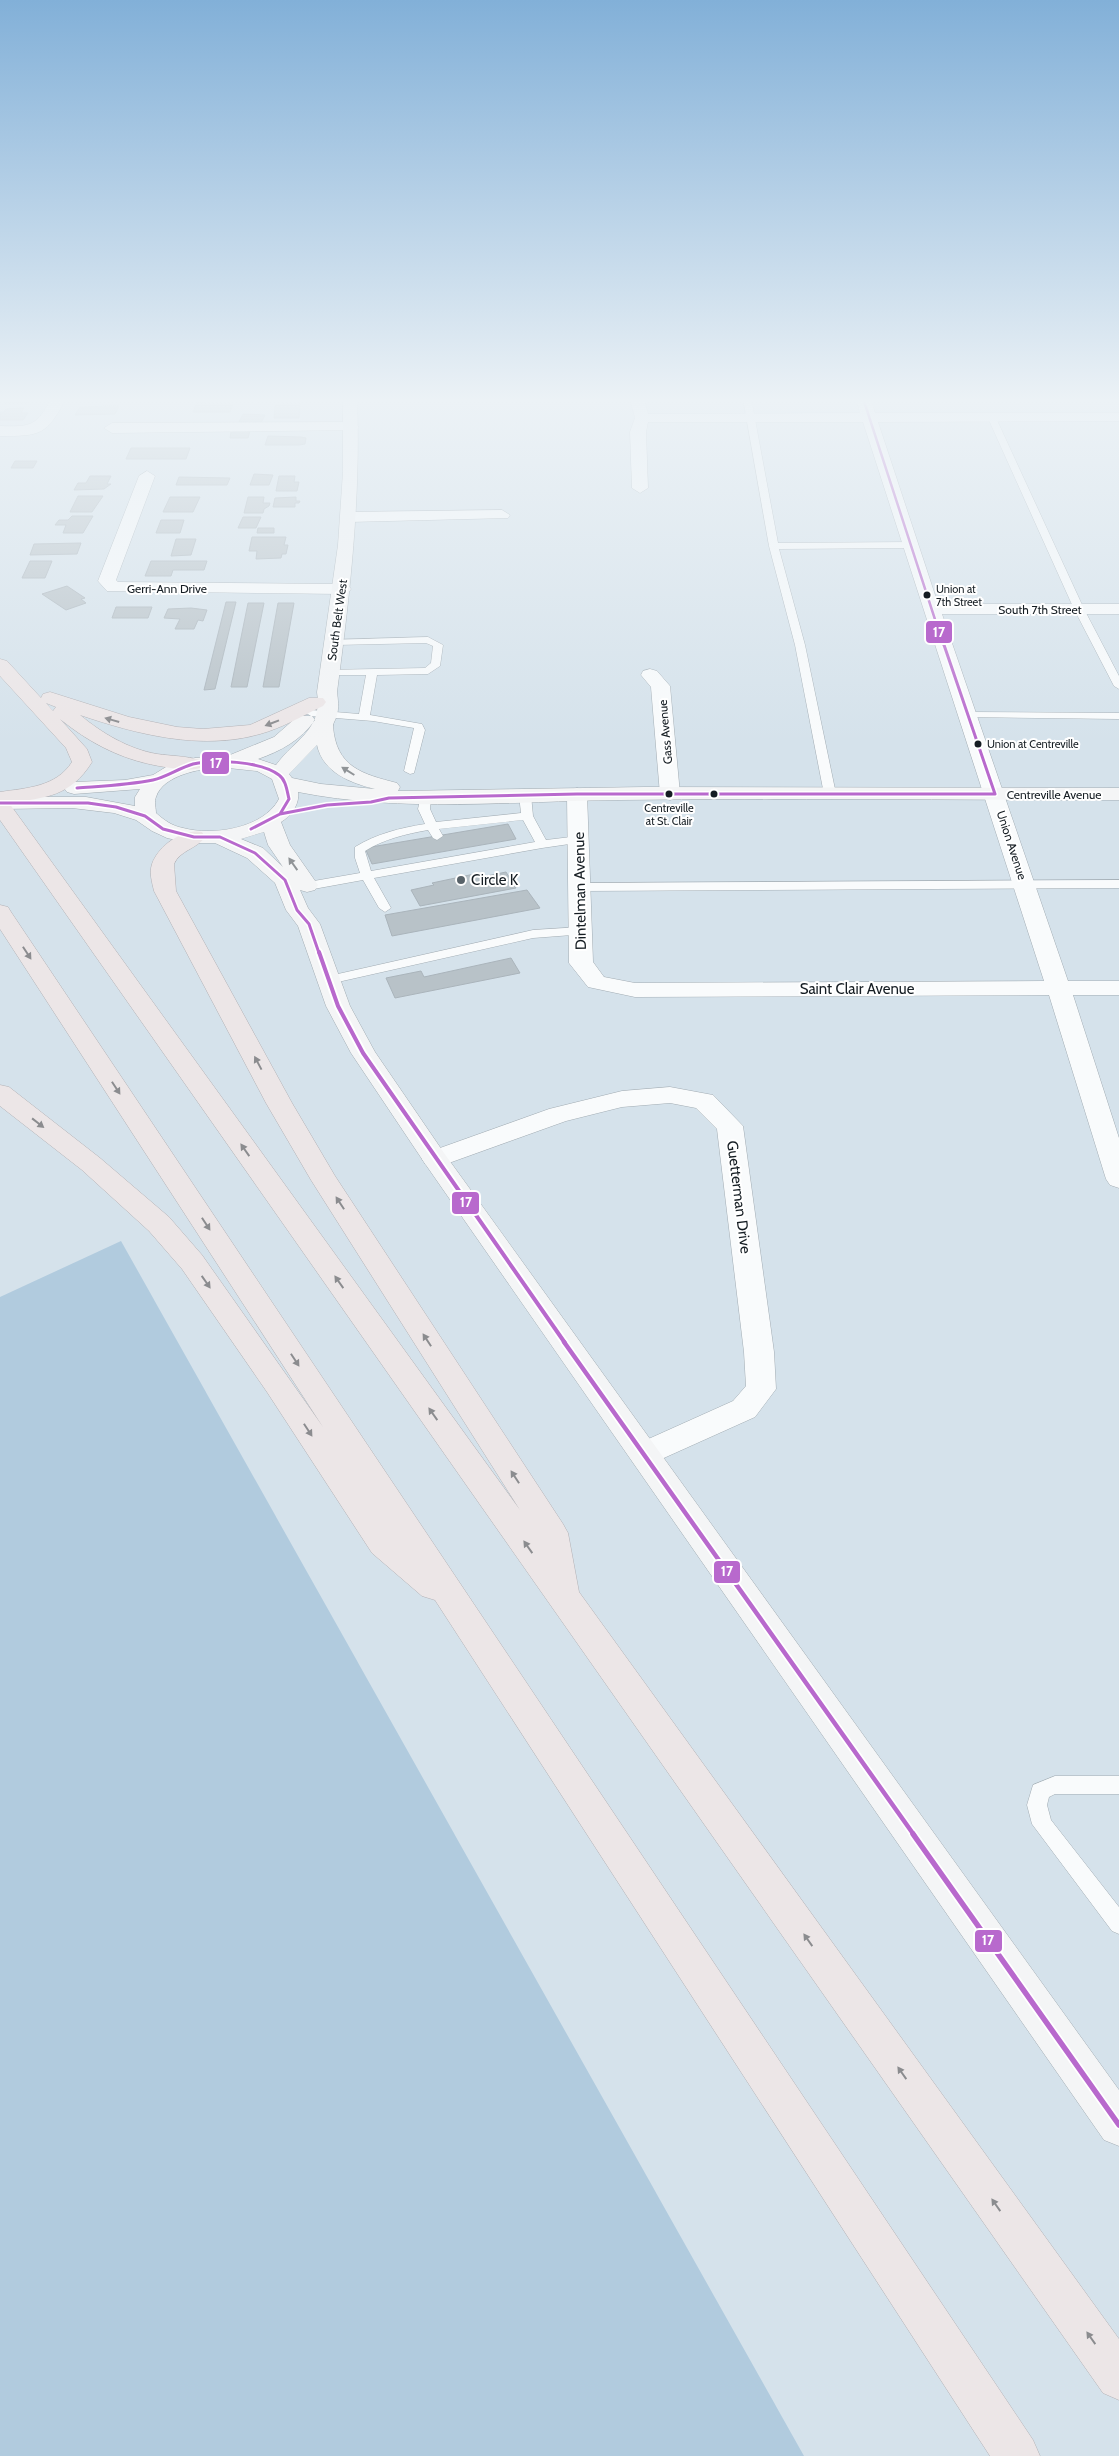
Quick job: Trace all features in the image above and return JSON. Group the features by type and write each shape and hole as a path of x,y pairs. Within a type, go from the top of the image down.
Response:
{"highway":[{"path":"0,665 30,678 76,722 116,749 160,762 193,764"},
{"path":"0,665 80,753 82,762 78,770 68,781 53,789 30,795 0,798"},
{"path":"50,698 119,722 198,734 252,730 321,710"},
{"path":"0,804 1119,2377"},
{"path":"207,837 172,849 166,856 161,868 165,891 279,1103 324,1180 552,1533 566,1601"},
{"path":"0,912 1017,2456"},
{"path":"0,1092 98,1170 159,1224 192,1262 278,1384 383,1544 456,1604"}],"main road":[{"name":"South Belt West","path":"321,710 330,672 342,589 349,513"},
{"path":"232,761 278,744 321,710"},
{"path":"282,779 291,758 314,737 321,710"},
{"path":"321,710 329,753 342,767 353,774 383,786 412,788 435,797"},
{"path":"0,789 125,786 157,780 193,764 232,761 258,765 282,779 289,800 275,817 247,831 207,837"},
{"name":"Centreville Avenue","path":"282,779 328,792 389,798 435,797 526,806 577,794 1119,794"},
{"path":"145,816 142,804 146,792 157,780"},
{"name":"Centreville Avenue","path":"275,817 327,804 371,802 389,798"},
{"path":"0,804 88,803 116,807 145,816 163,829 207,837 255,853 285,880 297,910 309,924 338,1006 363,1053 435,1159 646,1454 901,1819 1119,2124"},
{"path":"275,817 279,845 308,886 314,907 309,924"}],"street":[{"name":"Gerri-Ann Drive","path":"133,513 107,581 113,587 342,589"},
{"name":"Union Avenue","path":"900,513 931,609 1025,883 1119,1179"},
{"path":"349,517 502,515"},
{"name":"South 7th Street","path":"931,609 1119,609"},
{"name":"Gass Avenue","path":"650,674 660,686 670,794"},
{"name":"Dintelman Avenue","path":"577,794 581,887 581,963 596,982"},
{"name":"Saint Clair Avenue","path":"596,982 634,990 1119,988"},
{"name":"Guetterman Drive","path":"435,1159 558,1115 622,1099 670,1095 704,1101 730,1126 759,1352 761,1389 744,1409 646,1454"}],"lane":[{"path":"767,513 774,546 800,645 830,794"},
{"path":"1035,513 1079,608 1119,686"},
{"path":"774,546 911,545"},
{"path":"330,672 428,671 436,664 438,645 428,640 334,642"},
{"path":"364,718 372,672"},
{"path":"321,710 418,726 420,730 410,771"},
{"path":"968,715 1119,716"},
{"path":"435,797 424,809 435,832"},
{"path":"385,908 367,875 359,850 365,844 482,825 526,806 542,844"},
{"path":"308,886 367,875 403,863 494,847 579,840"},
{"path":"581,887 1025,883 1119,884"},
{"path":"329,980 524,935 581,931"},
{"path":"1119,1784 1055,1785 1040,1792 1037,1805 1042,1824 1119,1924"}],"shaded area":[{"path":"121,1241 804,2456 0,2456 0,1297"}],"building":[{"path":"72,516 93,516 83,533 63,533 66,525 55,525 59,520 68,520"},
{"path":"243,517 261,517 256,528 238,528"},
{"path":"161,520 184,520 180,533 156,533"},
{"path":"258,528 274,528 274,533 257,533"},
{"path":"252,537 286,537 284,545 288,545 286,554 282,554 281,558 256,559 257,551 249,551"},
{"path":"176,539 196,539 191,555 171,556"},
{"path":"81,543 77,554 30,555 34,544"},
{"path":"30,561 52,561 45,578 22,578"},
{"path":"151,561 207,561 204,570 173,570 171,576 145,576"},
{"path":"67,586 85,598 81,599 86,603 66,610 42,594"},
{"path":"226,602 236,602 215,689 204,690"},
{"path":"248,603 264,603 247,687 231,687"},
{"path":"278,603 294,603 279,687 263,687"},
{"path":"116,607 152,607 148,618 112,618"},
{"path":"191,608 207,610 203,621 198,620 194,629 175,629 180,619 164,618 168,609"},
{"path":"508,824 516,839 372,864 365,848"},
{"path":"506,872 516,888 420,906 411,890 434,885 432,883 479,873 482,877"},
{"path":"527,890 540,908 392,936 385,915"},
{"path":"511,958 520,973 395,998 386,978 421,971 424,977"}],"transit line":[{"name":"17","path":"900,513 995,794"},
{"name":"17","path":"77,788 135,784 159,779 193,764 238,762 261,766 279,775 285,783 289,799 280,814 251,829"},
{"name":"17","path":"280,814 327,805 371,802 389,798 577,794 995,794"},
{"name":"17","path":"0,803 88,803 116,807 145,816 163,829 194,837 220,837 255,853 285,880 297,910 309,924 338,1006 363,1053 435,1159 1119,2125"}],"place":[{"name":"Union at 7th Street","path":"927,595"},
{"name":"Union at Centreville","path":"978,744"},
{"name":"Centreville at St. Clair","path":"669,794"},
{"name":"Circle K","path":"461,880"}]}
